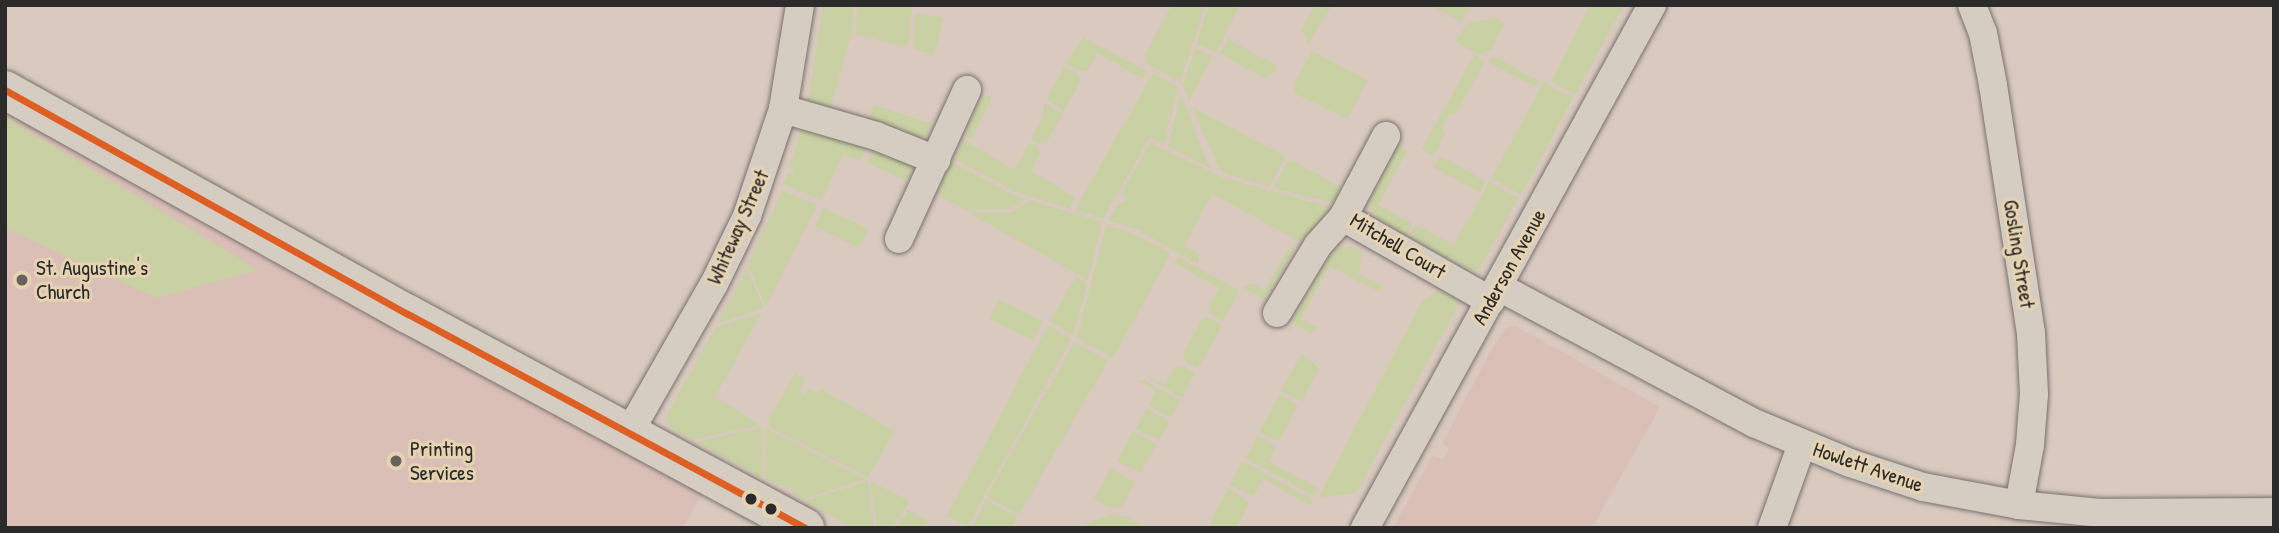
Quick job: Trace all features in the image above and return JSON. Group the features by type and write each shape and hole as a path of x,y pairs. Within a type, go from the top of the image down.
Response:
{"main road":[{"path":"5,90 408,314 630,431 805,528"}],"street":[{"name":"Whiteway Street","path":"630,431 733,247 761,181 783,109 800,5"},
{"name":"Anderson Avenue","path":"1365,528 1652,5"},
{"name":"Gosling Street","path":"1972,5 1983,33 1993,85 2031,333 2034,394 2030,445 2020,505"},
{"path":"900,239 967,90"},
{"path":"783,109 876,136 936,160"},
{"name":"Mitchell Court","path":"1386,136 1343,217 1495,294"},
{"path":"1277,313 1318,245 1343,217"},
{"name":"Howlett Avenue","path":"1495,294 1711,402 1802,444 1923,487 2020,505 2100,513 2274,512"},
{"path":"1772,528 1802,444"}],"shaded area":[{"path":"5,90 711,478 683,528 5,528"},
{"path":"1516,326 1660,407 1592,528 1393,528 1433,455 1443,460 1449,448 1443,443 1491,350 1506,328"}],"green space":[{"path":"823,5 853,5 852,32 830,110 808,102"},
{"path":"857,5 912,5 909,44 903,46 856,34"},
{"path":"1172,5 1205,5 1180,82 1146,63 1145,54"},
{"path":"1209,5 1240,5 1216,52 1196,44"},
{"path":"1315,5 1332,5 1309,44 1301,30"},
{"path":"1430,5 1471,5 1462,22"},
{"path":"1590,5 1624,5 1575,95 1551,81"},
{"path":"915,14 944,17 934,55 913,49"},
{"path":"1497,18 1505,23 1492,49 1480,55 1456,42 1467,23"},
{"path":"1082,37 1147,71 1143,79 1097,53 1087,71 1080,71 1066,64"},
{"path":"1228,39 1277,66 1273,74 1263,78 1219,53"},
{"path":"1195,48 1213,56 1189,102 1183,85"},
{"path":"1312,51 1368,80 1347,119 1294,93 1295,83"},
{"path":"1474,55 1485,61 1456,114 1448,115 1442,127 1445,134 1433,157 1421,150"},
{"path":"1496,57 1539,81 1536,87 1491,64 1489,59"},
{"path":"1064,67 1078,74 1081,81 1064,111 1047,100"},
{"path":"1153,73 1178,87 1164,145 1150,137 1103,219 1075,210"},
{"path":"1543,82 1573,98 1521,195 1491,179"},
{"path":"1181,93 1205,157 1212,169 1168,147"},
{"path":"989,95 992,98 971,140 965,137 979,101"},
{"path":"1044,103 1063,114 1046,143 1042,141 1040,144 1031,139 1042,119"},
{"path":"874,105 931,124 926,139 869,120"},
{"path":"1192,107 1286,157 1269,186 1226,174 1219,168"},
{"path":"5,117 257,270 157,298 5,228"},
{"path":"802,128 869,145 860,161 843,154 822,201 783,184 788,172 792,174 794,169 789,167"},
{"path":"963,139 1014,170 1030,142 1039,147 1041,153 1031,171 1076,198 1069,208 1018,193 955,159"},
{"path":"1399,142 1407,151 1378,205 1412,224 1406,235 1379,220 1370,208 1371,197"},
{"path":"1151,143 1224,178 1330,207 1304,244 1212,194 1184,246 1199,254 1198,264 1136,229 1108,220 1116,207 1127,199 1122,195 1126,184"},
{"path":"874,149 912,164 907,181 867,163"},
{"path":"1440,156 1485,181 1479,193 1434,167"},
{"path":"1290,159 1343,188 1333,203 1273,188"},
{"path":"950,161 1025,199 1010,209 965,210 937,194"},
{"path":"1489,182 1518,198 1479,270 1468,270 1409,237 1415,225 1454,245"},
{"path":"782,190 817,205 766,306 748,265"},
{"path":"1030,200 1102,222 1088,280 969,213 1011,213"},
{"path":"823,208 869,229 858,248 815,226"},
{"path":"1106,225 1133,233 1171,253 1113,358 1077,338"},
{"path":"1291,245 1295,248 1265,300 1243,288 1251,283 1264,290"},
{"path":"1350,246 1363,253 1359,274 1383,286 1379,292 1329,266 1301,319 1318,328 1310,333 1293,324 1293,319 1333,250"},
{"path":"1178,257 1240,291 1223,322 1211,313 1208,307 1219,288 1175,263"},
{"path":"747,268 764,308 717,324 737,288"},
{"path":"1076,277 1087,284 1073,336 1050,321"},
{"path":"1436,292 1450,292 1459,300 1458,306 1356,493 1318,498 1422,301"},
{"path":"999,299 1043,321 1033,341 989,319"},
{"path":"762,313 715,397 760,425 692,440 673,429 667,421 668,413 715,328"},
{"path":"1203,318 1210,318 1222,326 1198,368 1186,362 1183,354"},
{"path":"1048,325 1071,339 967,527 947,516"},
{"path":"1075,342 1108,361 1019,515 986,496"},
{"path":"1302,353 1319,368 1303,399 1298,400 1281,391"},
{"path":"1125,363 1165,385 1175,367 1183,366 1195,374 1182,398"},
{"path":"795,373 805,379 799,391 805,394 809,388 818,393 821,389 895,431 868,477 769,427 768,420"},
{"path":"1142,379 1181,401 1171,418 1148,405 1156,391 1140,382"},
{"path":"1280,394 1298,406 1281,439 1275,440 1259,432"},
{"path":"1146,409 1170,421 1160,441 1136,429"},
{"path":"762,427 763,479 696,442"},
{"path":"765,428 865,479 801,500 793,495 795,490 766,480"},
{"path":"1133,431 1157,444 1141,474 1117,461"},
{"path":"1258,435 1276,448 1269,462 1318,488 1314,496 1245,458"},
{"path":"1243,461 1313,500 1309,505 1263,479 1254,496 1230,485"},
{"path":"1111,469 1135,482 1122,506 1109,508 1094,498"},
{"path":"868,481 874,528 853,528 804,501"},
{"path":"870,481 910,501 892,528 877,528"},
{"path":"1228,488 1250,503 1236,528 1216,528 1209,524"},
{"path":"986,500 1018,517 1012,528 971,528"},
{"path":"908,510 930,522 920,528 896,528"},
{"path":"1113,514 1127,517 1147,528 1089,528 1086,523"}],"transit line":[{"path":"5,90 408,314 805,528"}],"place":[{"name":"St. Augustine's Church","path":"22,280"},
{"name":"Printing Services","path":"396,461"}]}
